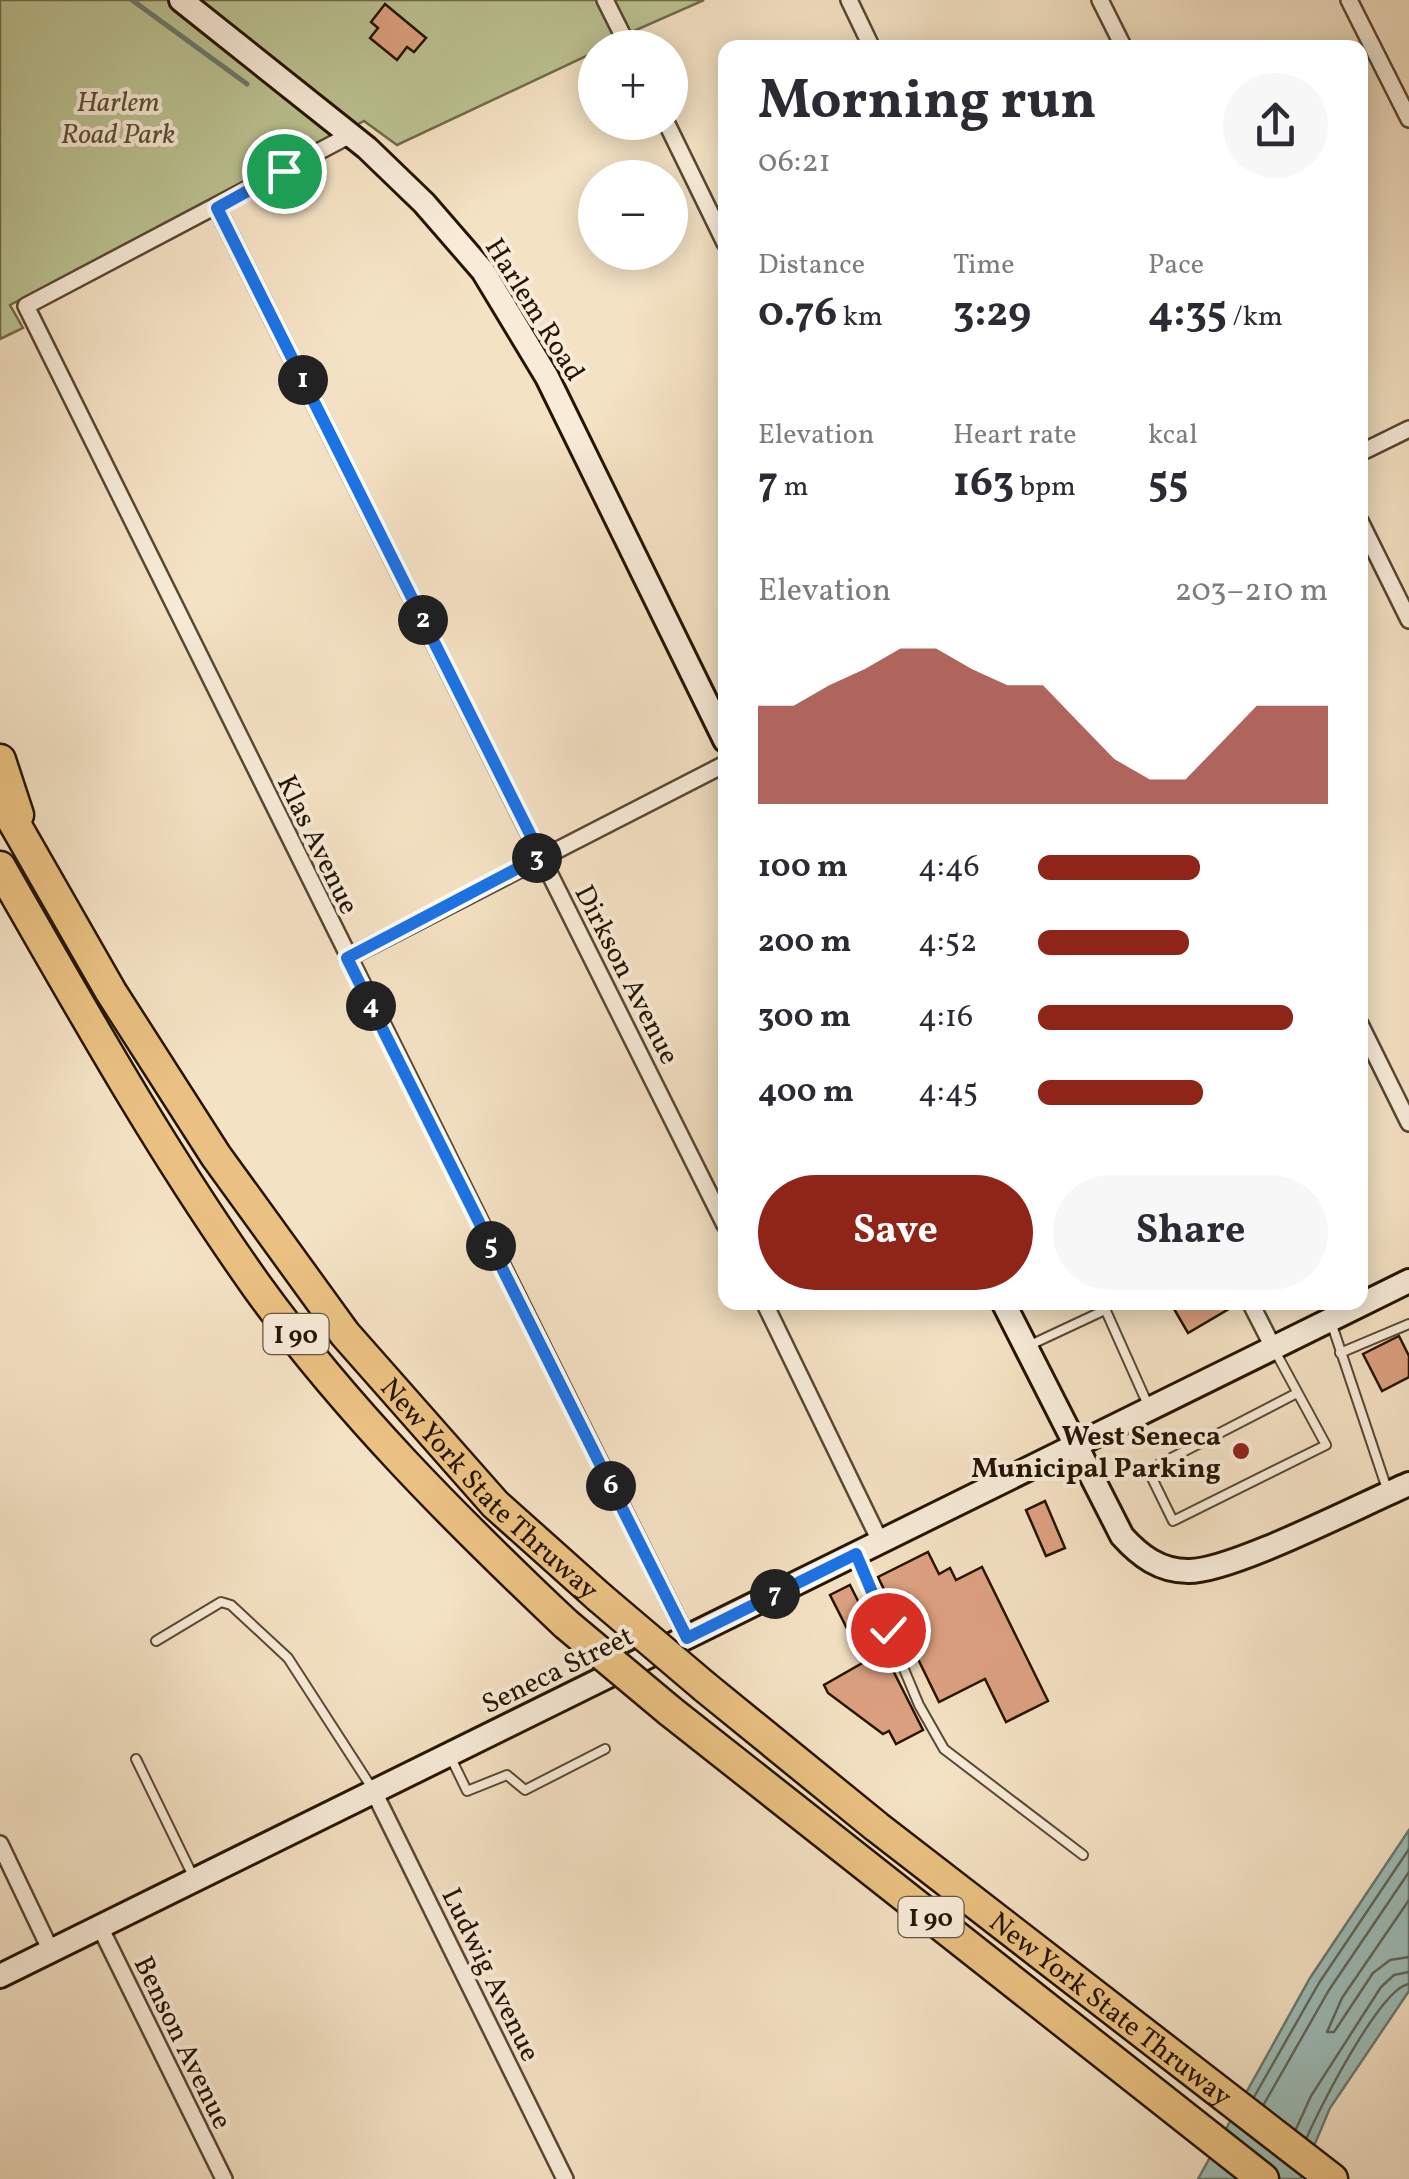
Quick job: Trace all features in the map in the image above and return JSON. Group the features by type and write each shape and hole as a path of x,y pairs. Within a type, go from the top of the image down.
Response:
{"highway":[{"path":"0,760 32,855"},
{"name":"New York State Thruway","path":"0,798 110,992 216,1156 345,1334 495,1504 705,1687 1332,2179"},
{"name":"New York State Thruway","path":"0,867 160,1144 261,1291 460,1524 566,1624 670,1712 1263,2179"}],"main road":[{"name":"Harlem Road","path":"181,0 350,135 452,234 518,325 718,726"},
{"name":"Seneca Street","path":"1368,1301 1409,1281"},
{"path":"1008,1310 1122,1536 1151,1562 1169,1569 1220,1566 1399,1488"},
{"name":"Seneca Street","path":"0,1976 1349,1310"}],"street":[{"path":"605,0 620,30"},
{"path":"849,0 868,40"},
{"path":"1100,0 1120,40"},
{"path":"1349,0 1409,119"},
{"path":"217,208 350,135"},
{"path":"675,140 718,229"},
{"name":"Klas Avenue","path":"217,208 26,306 687,1638"},
{"name":"Dirkson Avenue","path":"217,208 718,1211"},
{"path":"1368,449 1409,428"},
{"path":"1368,537 1409,620"},
{"path":"347,958 718,768"},
{"path":"1368,1040 1409,1123"},
{"path":"768,1310 881,1542"},
{"path":"1254,1310 1272,1347"},
{"name":"Ludwig Avenue","path":"374,1792 565,2179"},
{"path":"0,1844 51,1952"},
{"name":"Benson Avenue","path":"100,1927 224,2179"}],"lane":[{"path":"1026,1347 1096,1310"},
{"path":"1106,1310 1149,1409"},
{"path":"1330,1319 1340,1352 1399,1488"},
{"path":"1340,1352 1409,1324"},
{"path":"1272,1347 1326,1445 1172,1521 1148,1470 1297,1394"},
{"path":"856,1554 919,1705 944,1749 1083,1855"},
{"path":"156,1641 222,1602 231,1606 288,1658 374,1792"},
{"path":"450,1755 467,1791 508,1775 525,1790 605,1749"},
{"path":"136,1759 195,1880"}],"green space":[{"name":"Harlem Road Park","path":"0,0 704,0 636,30 578,30 578,60 397,145 364,121 10,305 23,328 0,339"}],"water":[{"path":"1409,1830 1409,1991 1330,2108 1300,2179 1198,2179 1310,1978"}],"building":[{"path":"385,4 426,38 414,52 407,47 397,60 370,38 378,28 371,22"},
{"path":"1175,1310 1227,1310 1188,1333"},
{"path":"1399,1336 1409,1356 1409,1377 1382,1391 1363,1354"},
{"path":"1045,1501 1065,1548 1046,1556 1026,1510"},
{"path":"928,1552 939,1574 950,1568 956,1580 982,1567 1048,1701 1006,1722 985,1679 939,1702 878,1577"},
{"path":"850,1585 923,1730 896,1744 889,1731 883,1734 828,1693 824,1685 864,1662 830,1595"}],"waterway":[{"path":"132,0 247,84"}],"place":[{"name":"West Seneca Municipal Parking","path":"1241,1451"}],"route":[{"path":"284,171 217,208 541,856 347,958 687,1638 856,1554 888,1630"}]}
